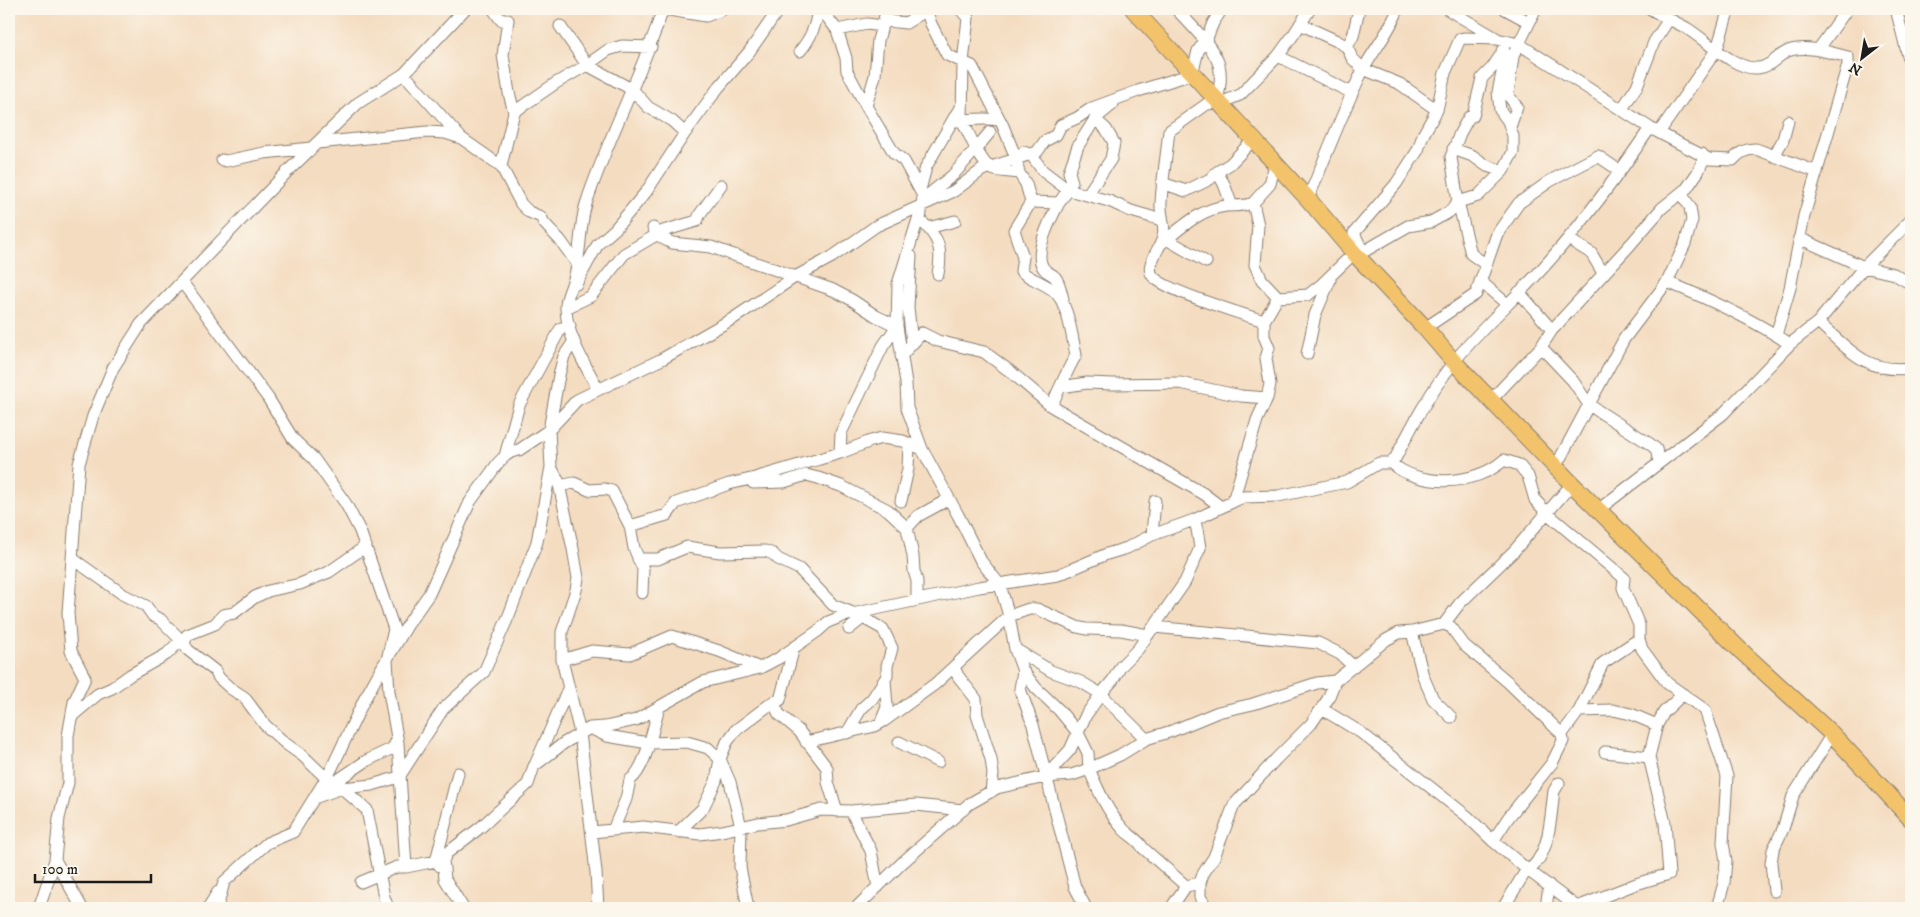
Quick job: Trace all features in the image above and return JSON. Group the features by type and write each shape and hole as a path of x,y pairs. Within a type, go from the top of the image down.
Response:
{"highway":[{"path":"1133,9 1359,253 1454,362 1572,484 1740,650 1832,734 1911,819"}],"street":[{"path":"39,908 55,860 59,818 68,782 68,736 74,702 84,678 70,651 68,613 79,464 93,416 113,368 141,324 314,146 358,104 404,74 465,9"},
{"path":"493,9 501,20 508,20 503,55 514,112 501,166"},
{"path":"598,389 574,341 566,304 576,274 576,262 586,206 600,162 633,90 663,9 706,16 724,9"},
{"path":"566,304 598,244 615,230 646,192 685,132 718,88 749,52 779,9"},
{"path":"820,9 836,30 846,58 847,71 894,153 904,161 921,198 920,220 936,240 941,254 938,274"},
{"path":"800,51 811,37 820,9"},
{"path":"866,106 875,76 878,40 887,9"},
{"path":"836,30 866,24 882,26 888,21 906,23 927,9 931,24 947,55 972,66 1021,157 1019,173 1026,184 1031,202 1014,230 1023,257 1021,271 1032,280 1053,290 1063,300"},
{"path":"912,344 908,307 911,253 926,167 956,121 962,104 963,62 968,18 960,9"},
{"path":"1176,9 1205,41 1219,64 1221,82 1218,102"},
{"path":"921,198 954,191 985,167 1037,152 1045,141 1056,135 1061,125 1077,118 1092,108 1192,74 1198,51 1222,9"},
{"path":"1264,321 1192,297 1156,280 1151,274 1150,265 1164,240 1162,184 1169,131 1206,104 1240,95 1278,56 1310,9"},
{"path":"1347,47 1359,9"},
{"path":"1308,199 1363,69 1386,34 1398,9"},
{"path":"1447,9 1497,39"},
{"path":"1455,9 1467,9"},
{"path":"1505,9 1529,22"},
{"path":"1510,127 1517,107 1508,96 1513,56 1536,9"},
{"path":"1818,50 1847,9"},
{"path":"1896,9 1911,68"},
{"path":"1654,10 1687,29 1734,61 1751,68 1760,68 1790,50 1802,48 1848,57 1848,64 1799,238 1790,288 1776,335"},
{"path":"1391,463 1427,398 1454,362 1507,304 1548,263 1620,171 1655,130 1717,49 1727,11"},
{"path":"1622,108 1637,86 1654,42 1669,19"},
{"path":"1300,24 1347,47 1352,58 1363,69 1400,84 1437,110"},
{"path":"560,26 587,65 633,90 648,107 672,121 685,132"},
{"path":"1359,253 1354,233 1409,166 1418,150 1423,135 1437,110 1445,73 1460,39 1480,37 1519,44 1655,130 1709,159 1734,160 1748,149 1756,149 1817,172"},
{"path":"1485,264 1470,254 1458,202 1451,157 1453,149 1469,118 1473,116 1482,78 1492,68 1502,51 1519,44"},
{"path":"514,112 556,83 616,47 650,47"},
{"path":"1278,297 1308,294 1359,253 1408,226 1432,222 1449,212 1458,202 1478,196 1503,171 1513,152 1513,136 1500,110 1498,92 1503,68 1502,51"},
{"path":"1278,56 1352,93"},
{"path":"404,74 461,138 501,166 521,204 529,212 541,217 576,262"},
{"path":"1050,406 1076,356 1059,283 1054,276 1044,270 1039,257 1047,225 1072,182 1069,172 1078,146 1095,119 1118,99"},
{"path":"956,121 974,121 983,118 1002,124"},
{"path":"1087,196 1111,159 1114,143 1106,129 1095,119"},
{"path":"956,121 976,149 985,167 998,172 1019,173"},
{"path":"1774,156 1783,140 1788,121"},
{"path":"314,798 334,783 364,700 410,620 429,594 470,502 505,456 510,452 519,450 549,430 577,400 662,359 734,318 795,278 832,257 876,226 921,198 953,175 990,132 1002,124"},
{"path":"222,160 226,161 264,153 427,132 445,133 461,138"},
{"path":"985,167 990,132"},
{"path":"1162,184 1186,190 1210,179 1230,164 1253,140"},
{"path":"1453,149 1473,156 1487,166 1503,171"},
{"path":"1492,400 1541,347 1552,330 1662,208 1687,188 1698,172 1704,158 1702,154"},
{"path":"1021,157 1032,156 1043,171 1068,190 1110,201 1131,211 1162,220"},
{"path":"1425,328 1476,294 1497,234 1519,203 1550,181 1598,156 1620,171"},
{"path":"1164,240 1203,213 1225,206 1243,207 1253,203 1270,184 1276,164"},
{"path":"1217,172 1224,184 1232,206"},
{"path":"566,304 591,296 624,254 656,231 697,221 721,185"},
{"path":"1556,466 1624,339 1667,282 1685,244 1692,220 1690,207 1681,192"},
{"path":"1031,202 1059,203"},
{"path":"1253,203 1258,225 1255,265 1262,280 1278,297"},
{"path":"1598,510 1723,414 1790,344 1818,322 1864,267 1911,220"},
{"path":"928,228 955,221"},
{"path":"916,226 898,284 897,326 906,383 907,408 922,449 981,561 1000,585 1022,671 1078,733 1088,753 1089,769 1105,806 1125,831 1138,840 1143,848 1186,886"},
{"path":"656,231 662,238 672,243 711,247 833,290 876,316 897,326"},
{"path":"1799,238 1864,267 1894,274 1911,284"},
{"path":"1568,239 1591,253 1603,273"},
{"path":"1164,240 1206,262"},
{"path":"1307,354 1314,315 1326,285 1338,268"},
{"path":"1480,281 1507,304"},
{"path":"182,282 268,398 292,439 314,459 346,504 360,530 394,629 387,660 388,692 397,740 406,867"},
{"path":"1667,282 1696,294 1790,344"},
{"path":"1519,292 1552,330"},
{"path":"1233,501 1257,420 1267,398 1270,384 1266,358 1269,348 1264,336 1264,321 1278,297"},
{"path":"1818,322 1857,357 1879,368 1895,370 1911,368"},
{"path":"505,456 514,418 524,394 561,328 570,326"},
{"path":"840,452 841,433 883,346 897,326"},
{"path":"901,356 922,333 938,341 984,352 1011,372 1050,406 1204,494 1221,507"},
{"path":"334,783 372,784 399,777 443,709 484,672 517,597 537,542 551,467 549,430 559,375 564,356 574,341"},
{"path":"1541,347 1573,381 1589,405 1650,444 1656,449 1660,462"},
{"path":"1061,387 1087,383 1180,383 1241,396 1267,398"},
{"path":"630,526 667,515 676,503 733,483 840,452 871,440 882,438 903,440 922,449"},
{"path":"901,501 908,469 909,444"},
{"path":"534,766 585,730 605,728 636,720 704,682 760,668 779,658 828,622 853,613 979,587 1058,575 1107,554 1127,548 1152,534 1194,520 1243,497 1278,496 1347,482 1379,463 1391,463 1400,471 1430,480 1449,480 1468,479 1484,474 1504,460 1519,465 1528,476 1535,500 1548,514 1624,578 1623,588 1639,625 1639,639 1642,649 1651,664 1667,683 1705,710 1727,776 1723,843 1726,861 1725,875 1717,908"},
{"path":"795,466 812,476"},
{"path":"551,467 558,480 574,549 578,578 562,632 562,660 568,689 585,730 598,908"},
{"path":"733,483 784,482 806,475 812,476 840,486 888,510 907,528 917,581 917,600"},
{"path":"559,486 574,482 590,490 605,489 612,492 630,526 634,548 643,570 642,593"},
{"path":"1444,624 1460,603 1514,551 1548,514 1572,484"},
{"path":"907,528 918,516 949,499"},
{"path":"1152,534 1155,501"},
{"path":"1045,777 1070,750 1086,715 1113,680 1121,666 1138,649 1185,582 1200,548 1198,529 1194,520"},
{"path":"72,716 98,694 112,688 130,675 167,654 183,642 187,635 215,624 222,615 234,613 255,597 268,591 300,584 329,572 366,546"},
{"path":"638,559 658,559 687,547 720,552 766,551 799,569 833,605 853,613"},
{"path":"73,559 124,595 146,606 153,616 160,619 183,642 188,650 214,671 230,688 244,697 266,724 367,810 388,908"},
{"path":"806,742 847,733 881,722 926,692 1009,616 1029,609 1037,609 1077,627 1086,629 1151,631 1318,644 1340,654 1354,667"},
{"path":"849,629 863,618 883,629 892,648 885,680 887,707 881,722"},
{"path":"856,908 903,862 963,810 997,788 1045,777 1072,775 1120,755 1146,739 1172,731 1218,712 1253,704 1317,683 1335,681 1386,640 1399,633 1412,632 1444,624 1451,627 1464,645 1508,682 1562,734 1563,741 1552,763 1492,841"},
{"path":"1412,632 1423,676 1432,699 1451,717"},
{"path":"562,660 592,651 630,654 672,636 720,651 760,668"},
{"path":"1562,734 1579,712 1603,663 1639,639"},
{"path":"678,832 702,808 716,781 720,759 727,742 736,730 773,702 780,700 794,647"},
{"path":"1015,649 1051,671 1081,682 1101,694 1146,739"},
{"path":"954,667 958,676 976,699 976,715 991,759 993,774 991,792"},
{"path":"1022,671 1020,689 1032,725 1075,887 1086,908"},
{"path":"847,733 861,710 872,699 885,680"},
{"path":"1207,908 1200,896 1200,884 1203,874 1214,857 1234,805 1276,758 1311,724 1328,699 1335,681"},
{"path":"440,865 447,853 481,827 528,784 568,689"},
{"path":"1322,709 1360,732 1467,816 1492,841 1529,871 1580,908 1636,884 1669,874 1665,823 1649,757 1657,725 1664,712 1683,694"},
{"path":"773,702 779,714 799,731 827,768 828,782 837,811"},
{"path":"613,830 626,799 630,780 636,776 659,708"},
{"path":"1579,712 1613,710 1631,714 1657,725"},
{"path":"585,730 648,743 687,742 708,748 720,759 730,782 741,827 740,867 748,908"},
{"path":"1774,891 1771,863 1773,850 1783,829 1793,796 1832,734"},
{"path":"208,908 224,882 267,844 293,832 314,798 366,761 394,748 397,740"},
{"path":"899,742 938,762"},
{"path":"1605,752 1649,757"},
{"path":"458,772 440,865 445,879 463,908"},
{"path":"1503,908 1524,874 1529,871 1545,848 1554,791 1559,783"},
{"path":"592,832 643,827 700,834 758,822 786,820 821,810 850,811 916,805 963,810"},
{"path":"850,811 871,851 878,886"},
{"path":"55,860 82,908"},
{"path":"361,882 396,867 440,865"},
{"path":"217,908 224,882"},
{"path":"1171,908 1186,886 1200,884"},
{"path":"1546,908 1549,885"}]}
